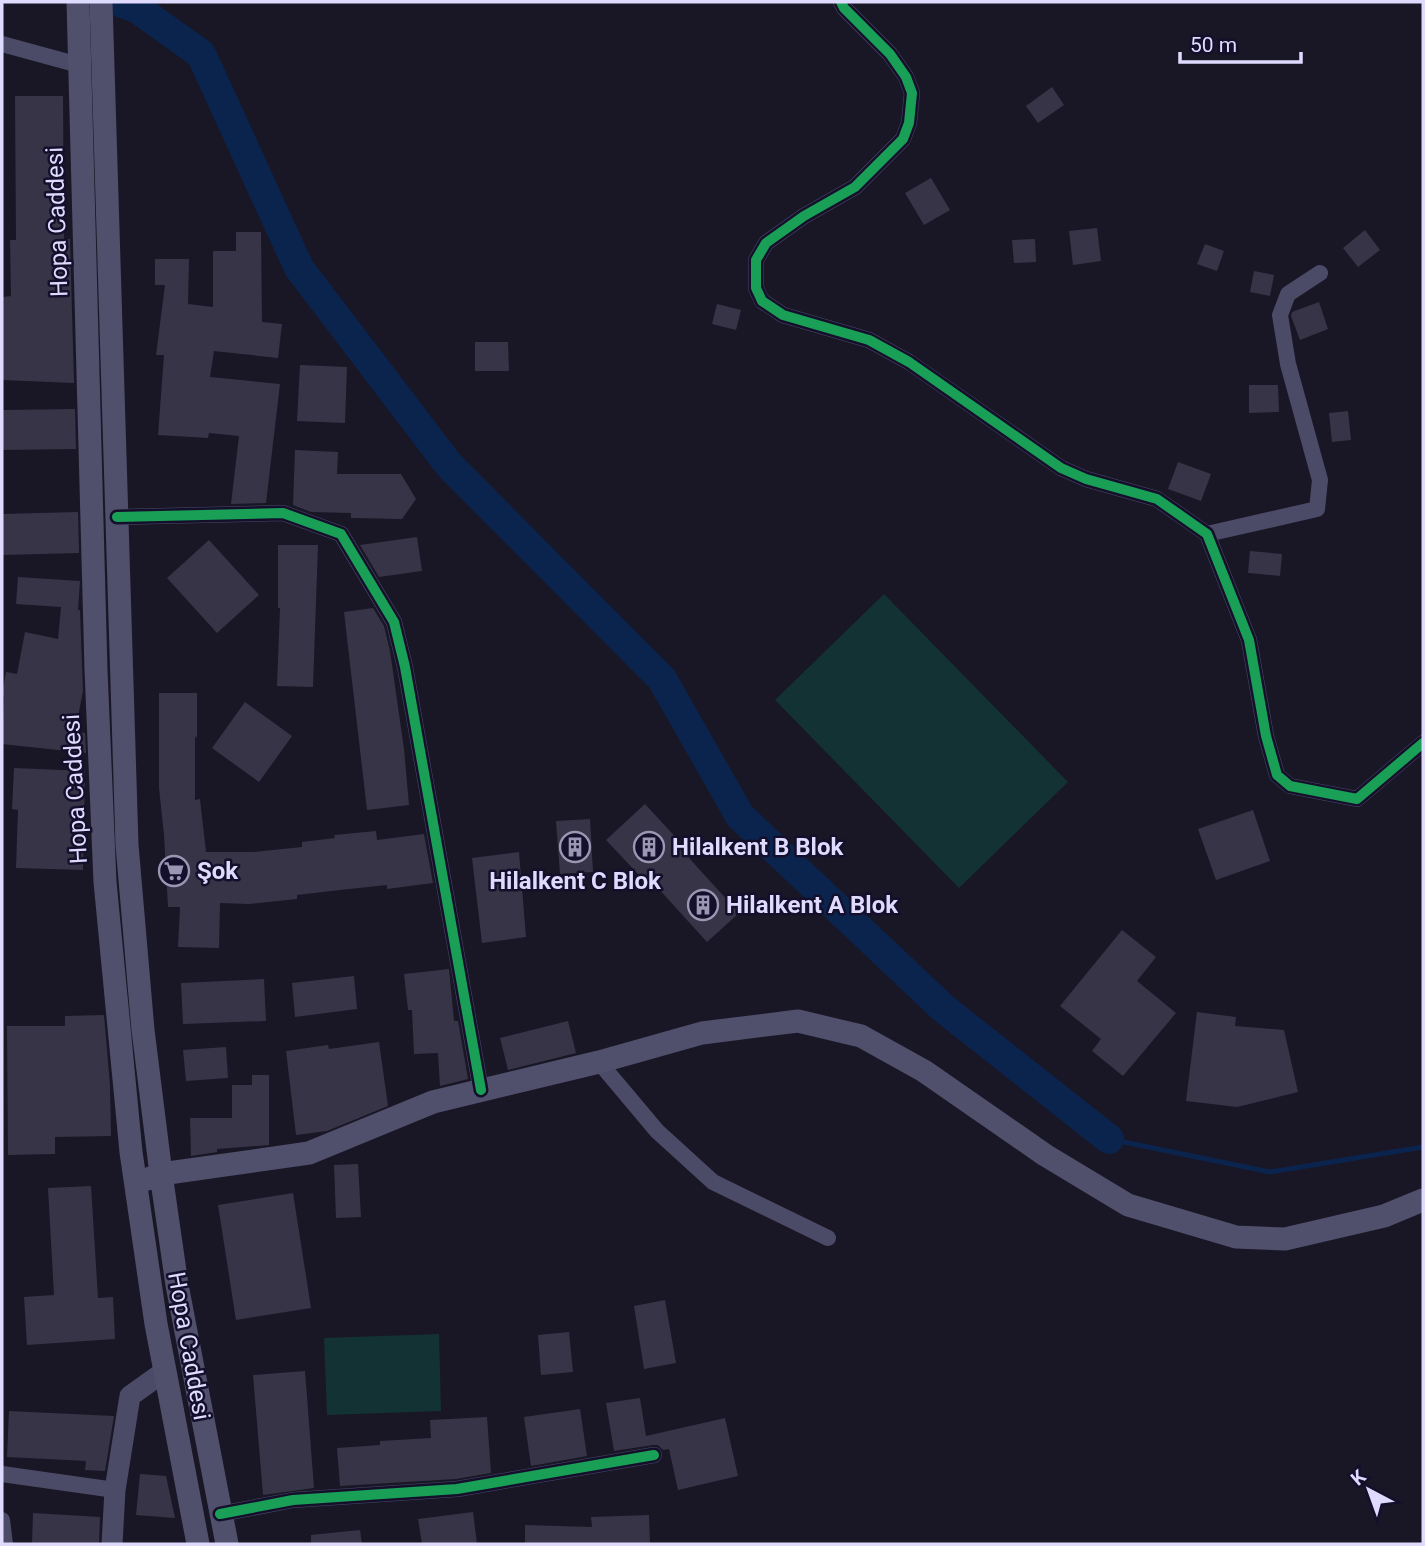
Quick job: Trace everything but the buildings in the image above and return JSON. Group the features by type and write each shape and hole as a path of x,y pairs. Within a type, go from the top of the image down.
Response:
{"main road":[{"name":"Hopa Caddesi","path":"101,2 127,845 143,1030 161,1174 177,1284 227,1544"},
{"name":"Hopa Caddesi","path":"78,13 104,869 135,1184 165,1371 198,1544"},
{"path":"135,1184 161,1174 309,1153 433,1102 599,1062 702,1033 798,1021 861,1037 924,1071 1045,1155 1129,1205 1236,1237 1285,1238 1384,1216 1423,1200"}],"street":[{"path":"841,2 890,54 906,77 912,93 909,123 903,139 855,187 804,216 766,243 756,260 756,288 762,301 783,315 869,340 909,362 1061,468 1086,479 1157,499 1208,534 1249,640 1266,736 1277,775 1290,786 1357,799 1423,743"},
{"path":"2,44 79,65"},
{"path":"1208,534 1317,509 1320,480 1288,364 1280,315 1288,293 1320,273"},
{"path":"117,517 283,513 341,534 394,622 405,667 481,1090"},
{"path":"599,1062 657,1132 713,1182 828,1238"},
{"path":"112,1544 115,1490 130,1395 165,1371"},
{"path":"220,1514 293,1500 457,1489 654,1455"},
{"path":"2,1474 115,1490"},
{"path":"2,1520 5,1544"}],"green space":[{"path":"884,594 1068,782 959,888 775,700"},
{"path":"439,1334 441,1411 327,1415 324,1338"}],"waterway":[{"path":"120,2 138,9 201,54 299,268 449,465 662,679 740,816 943,1008 1109,1139"},
{"path":"1109,1139 1270,1172 1423,1147"}],"cycle path":[{"path":"841,2 890,54 906,77 912,93 909,123 903,139 855,187 804,216 766,243 756,260 756,288 762,301 783,315 869,340 909,362 1061,468 1086,479 1157,499 1207,534 1249,640 1266,736 1277,775 1290,786 1357,799 1423,743"},
{"path":"117,517 283,513 341,534 394,622 405,667 481,1090"},
{"path":"220,1514 293,1500 457,1489 654,1455"}],"place":[{"name":"Hilalkent C Blok","path":"575,847"},
{"name":"Hilalkent B Blok","path":"649,847"},
{"name":"Şok","path":"174,871"},
{"name":"Hilalkent A Blok","path":"703,905"}]}
